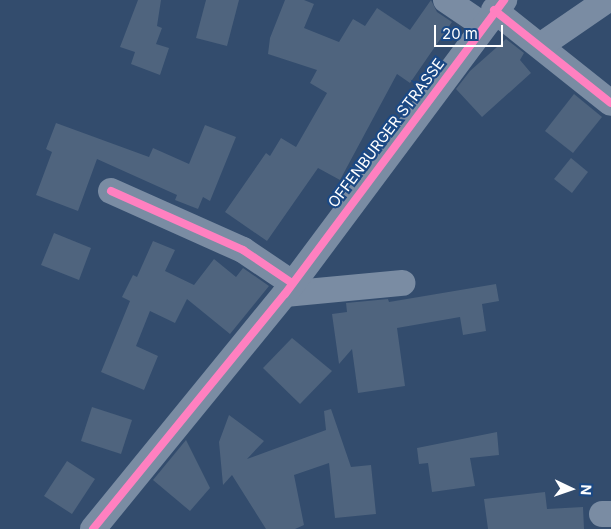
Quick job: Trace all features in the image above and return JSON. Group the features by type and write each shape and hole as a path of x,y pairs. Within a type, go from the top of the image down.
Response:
{"street":[{"path":"446,0 494,12 611,103"},
{"path":"540,46 607,0"},
{"name":"OFFENBURGER STRASSE","path":"93,529 288,289 494,12"},
{"path":"111,191 243,250 288,289 402,283"}],"building":[{"path":"138,0 161,0 157,26 162,28 156,44 169,48 160,75 131,64 135,52 120,47"},
{"path":"206,0 239,0 227,46 196,38"},
{"path":"285,0 304,0 314,4 304,28 339,42 353,19 365,26 377,8 410,30 431,0 437,12 452,22 410,83 397,74 340,180 318,168 267,241 225,212 266,153 270,156 281,138 296,147 327,93 310,83 317,70 268,54 270,38"},
{"path":"506,39 524,53 520,60 531,73 482,117 456,89 470,71"},
{"path":"574,94 602,117 573,153 545,131"},
{"path":"56,123 149,157 153,148 189,164 205,125 236,137 210,201 203,197 198,209 175,200 177,195 97,159 78,211 36,195 52,152 46,149"},
{"path":"571,158 588,172 572,193 554,179"},
{"path":"54,233 91,248 79,280 41,265"},
{"path":"153,241 175,250 165,271 194,285 214,259 236,277 243,268 269,286 230,334 187,299 175,323 150,311 136,346 158,356 144,390 101,372 130,301 122,297 133,275 137,277"},
{"path":"496,284 499,301 482,304 486,331 463,335 460,317 397,328 405,386 358,393 352,349 339,364 332,314 347,312 346,303 388,299 389,302"},
{"path":"292,338 332,371 300,404 263,368"},
{"path":"92,407 132,420 121,454 81,441"},
{"path":"331,409 351,467 371,465 376,514 335,518 329,463 294,475 304,525 295,529 266,529 232,475 223,485 219,442 229,415 264,441 247,459 326,430 324,411"},
{"path":"497,432 499,455 470,458 475,486 432,492 428,463 419,464 417,448"},
{"path":"186,440 210,488 190,511 153,480"},
{"path":"67,461 95,479 72,514 44,496"},
{"path":"545,492 547,509 583,507 584,529 488,529 484,499"}],"cycle path":[{"path":"93,529 285,294 504,0"},
{"path":"494,10 611,103"},
{"path":"111,191 243,250 292,283"}]}
